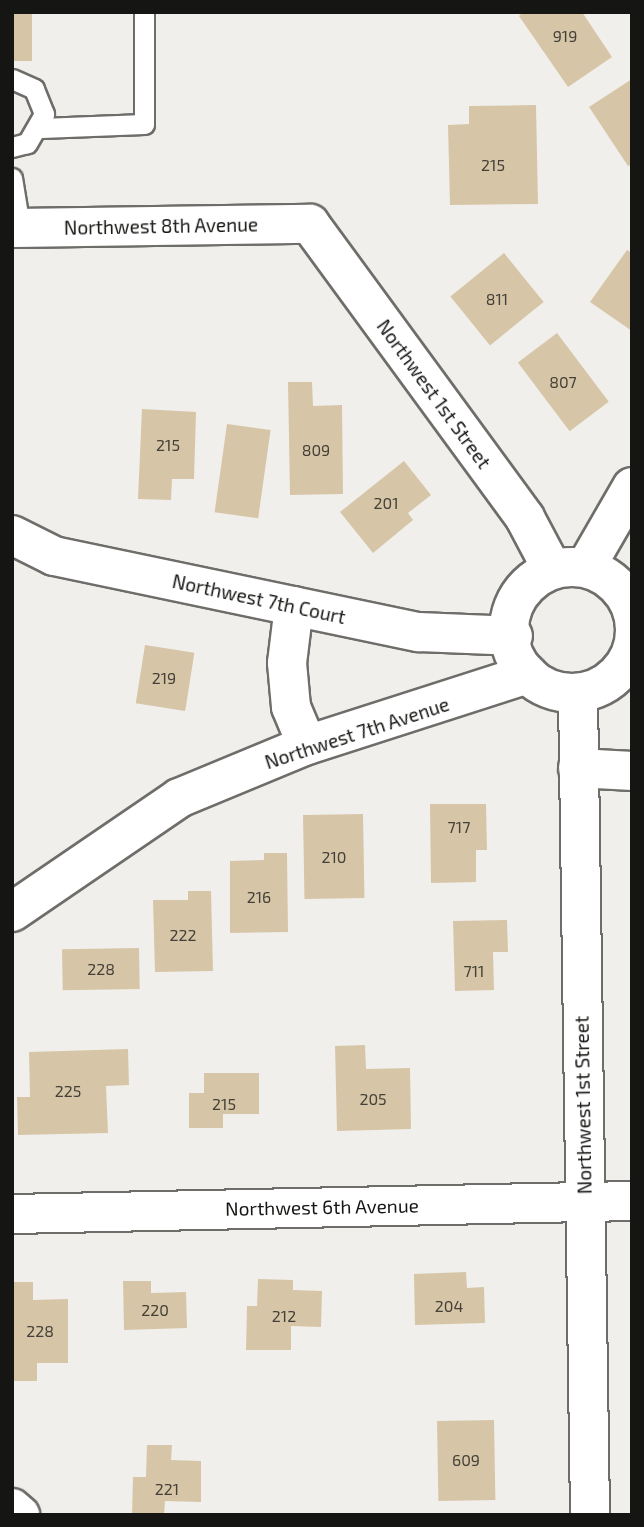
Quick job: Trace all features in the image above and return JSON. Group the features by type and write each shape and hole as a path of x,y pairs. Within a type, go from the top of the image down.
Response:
{"street":[{"name":"Northwest 8th Avenue","path":"16,228 310,224"},
{"name":"Northwest 1st Street","path":"310,224 525,517 569,567"},
{"path":"569,567 621,591 631,620 631,641 611,681 579,695 550,692 528,674 513,636 521,597 569,567 632,487"},
{"name":"Northwest 7th Court","path":"12,535 54,556 419,632 513,636"},
{"path":"294,606 287,663 291,707 307,745"},
{"name":"Northwest 7th Avenue","path":"12,912 179,798 307,745 528,674"},
{"name":"Northwest 1st Street","path":"579,695 590,1515"},
{"path":"578,768 632,771"},
{"name":"Northwest 6th Avenue","path":"12,1214 632,1201"},
{"path":"12,1508 20,1515"}],"lane":[{"path":"41,128 144,124 144,12"},
{"path":"12,79 34,89 41,100 41,128 27,143 12,148"},
{"path":"12,178 16,228"}],"building":[{"path":"12,12 32,12 32,61 12,61"},
{"path":"523,12 582,12 612,57 568,87 519,16"},
{"path":"632,79 632,164 628,166 589,107"},
{"path":"536,105 538,204 450,205 448,125 469,124 469,106"},
{"path":"627,250 632,253 632,331 590,302"},
{"path":"504,253 544,302 490,345 450,296"},
{"path":"557,333 609,402 570,431 518,362"},
{"path":"288,382 312,382 313,406 342,405 343,494 290,495"},
{"path":"142,409 196,412 194,479 172,479 171,500 138,499"},
{"path":"227,424 271,430 258,518 215,512"},
{"path":"404,461 431,495 408,513 413,520 373,553 340,512"},
{"path":"145,645 194,653 185,711 136,703"},
{"path":"430,804 486,804 487,850 476,850 476,882 431,883"},
{"path":"363,814 364,898 304,899 303,815"},
{"path":"264,853 287,853 288,932 230,933 230,861 264,860"},
{"path":"188,891 211,891 213,971 155,972 153,900 188,900"},
{"path":"507,920 508,952 493,952 494,990 455,991 453,921"},
{"path":"139,948 140,989 63,990 62,949"},
{"path":"365,1045 366,1069 410,1068 411,1129 337,1131 335,1046"},
{"path":"128,1049 129,1085 106,1086 108,1133 18,1135 17,1097 30,1097 29,1052"},
{"path":"204,1073 259,1073 259,1114 223,1114 223,1128 189,1128 189,1093 204,1093"},
{"path":"466,1272 467,1288 484,1287 485,1323 415,1325 414,1274"},
{"path":"258,1279 293,1280 293,1290 322,1291 321,1327 291,1326 291,1350 246,1350 247,1306 257,1306"},
{"path":"123,1281 151,1281 151,1293 186,1292 187,1328 124,1330"},
{"path":"12,1282 33,1282 33,1300 68,1299 68,1363 37,1363 37,1381 12,1381"},
{"path":"494,1420 495,1500 438,1501 437,1421"},
{"path":"147,1445 172,1445 171,1460 201,1461 201,1502 165,1501 164,1515 132,1515 133,1477 146,1477"}]}
